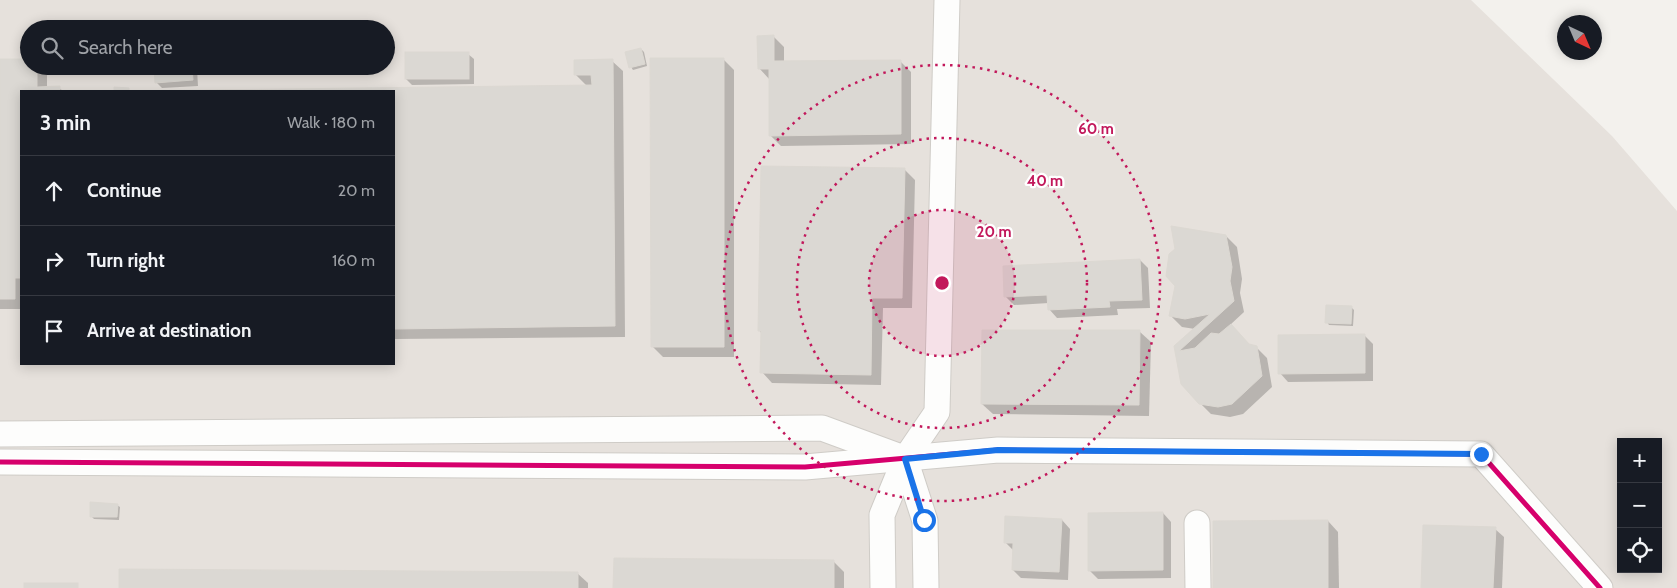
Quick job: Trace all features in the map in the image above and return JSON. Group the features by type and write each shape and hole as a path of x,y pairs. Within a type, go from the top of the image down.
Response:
{"street":[{"path":"883,588 882,515 905,459 937,412 947,0"},
{"path":"0,434 822,428 905,459"},
{"path":"0,462 805,467 998,450 1481,454 1600,588"},
{"path":"905,459 924,520 926,588"},
{"path":"1197,523 1198,588"}],"shaded area":[{"path":"0,0 1471,0 1612,136 1677,211 1677,588 0,588"}],"building":[{"path":"774,35 774,61 901,60 901,134 769,136 769,69 758,69 757,36"},
{"path":"641,48 645,64 629,68 625,52"},
{"path":"405,52 469,52 469,79 405,79"},
{"path":"650,58 724,58 724,347 651,347"},
{"path":"0,59 20,59 20,75 37,75 37,87 60,86 60,90 20,90 20,278 15,278 15,299 0,299"},
{"path":"613,59 615,326 395,329 395,90 206,90 592,85 591,75 574,75 574,60"},
{"path":"155,75 193,75 193,80 155,83"},
{"path":"114,87 129,88 129,90 114,90"},
{"path":"761,166 905,168 902,298 872,298 871,375 760,373 761,331 758,331"},
{"path":"1171,226 1226,235 1232,267 1230,281 1234,301 1179,351 1195,348 1211,333 1219,334 1231,324 1249,344 1257,346 1262,376 1232,404 1218,407 1199,404 1181,384 1174,346 1210,314 1185,319 1169,316 1175,286 1166,276 1169,254 1175,249"},
{"path":"1140,259 1142,300 1109,301 1110,307 1048,310 1047,295 1004,297 1003,266"},
{"path":"1326,305 1352,306 1351,324 1325,323"},
{"path":"982,330 1140,330 1139,405 981,404"},
{"path":"1365,334 1365,373 1278,374 1278,335"},
{"path":"90,502 118,504 117,517 90,517"},
{"path":"1163,512 1163,570 1088,571 1088,513"},
{"path":"1005,516 1062,519 1059,572 1012,570 1013,543 1004,543"},
{"path":"1328,520 1328,588 1213,588 1213,521"},
{"path":"1423,525 1496,527 1493,588 1421,588"},
{"path":"614,558 834,560 834,588 613,588"},
{"path":"119,569 578,572 578,588 119,588"},
{"path":"24,583 78,583 78,588 24,588"}],"cycle path":[{"path":"0,462 805,467 998,450 1481,454 1600,588"}],"route":[{"path":"924,520 905,459 998,450 1481,454"}]}
